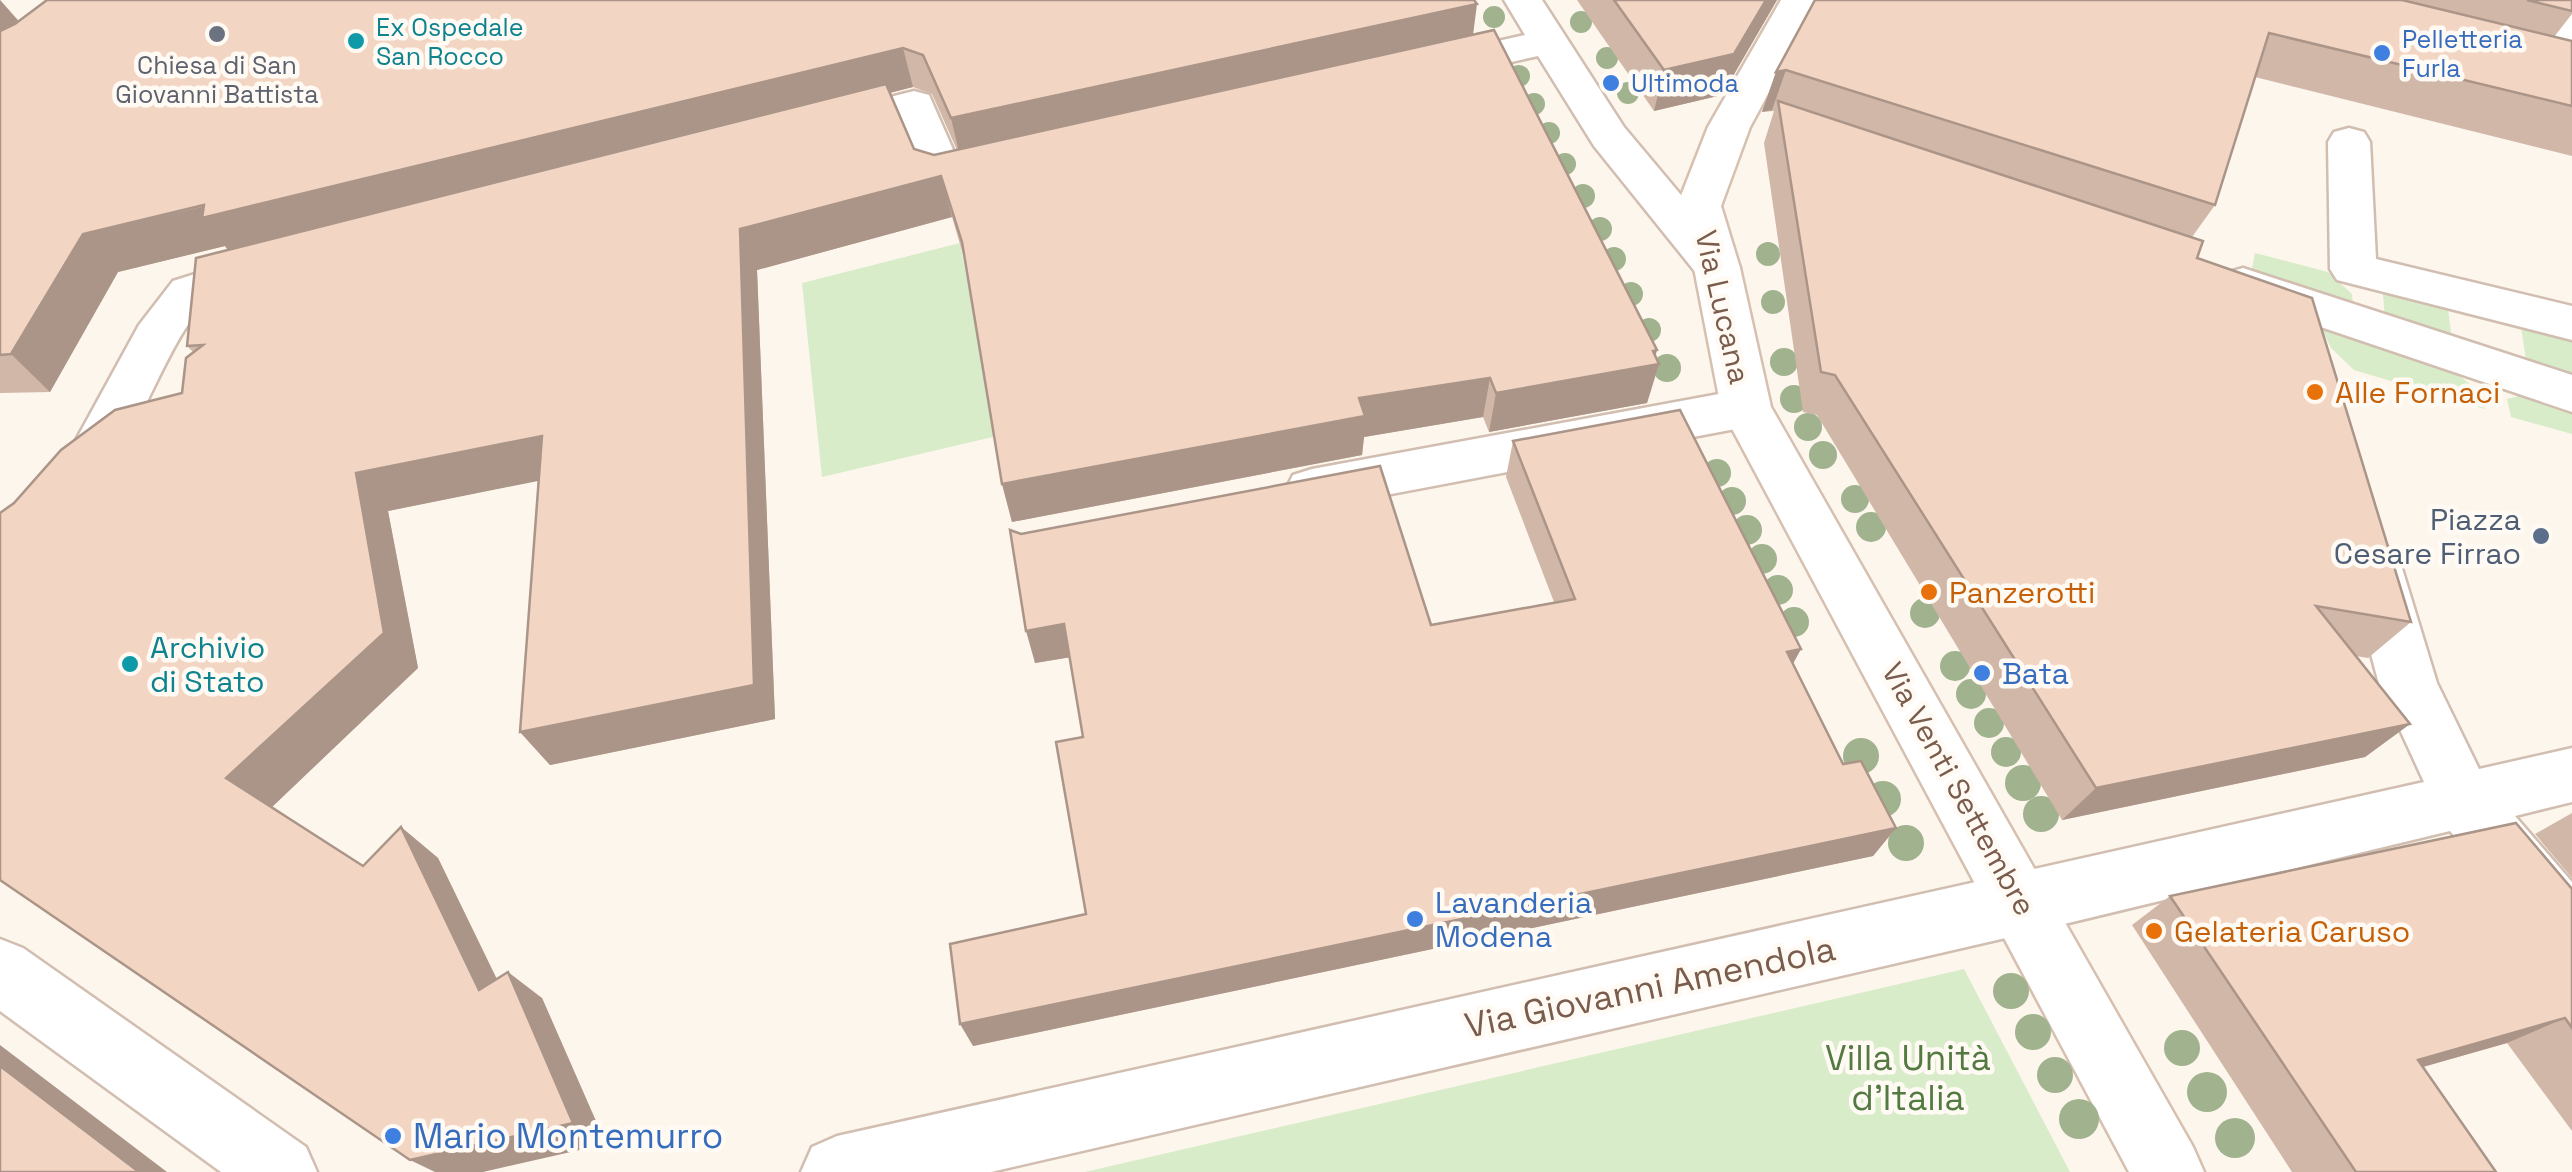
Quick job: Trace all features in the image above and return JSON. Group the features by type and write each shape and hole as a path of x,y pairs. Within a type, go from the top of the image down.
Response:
{"street":[{"path":"1523,0 1609,136 1717,268"},
{"name":"Via Lucana","path":"1746,408 1700,206 1729,128 1800,0"},
{"path":"2555,72 2566,0"},
{"path":"1384,78 1550,41"},
{"path":"779,138 914,104 943,179 1021,161"},
{"path":"2349,142 2354,269 2572,323"},
{"path":"0,550 47,513 83,474 156,337 190,292 239,274 297,260"},
{"path":"2213,274 2371,327 2496,390 2572,394"},
{"path":"2371,327 2374,274"},
{"path":"2482,300 2496,390"},
{"path":"2297,302 2314,359"},
{"path":"1262,498 1746,408"},
{"name":"Via Venti Settembre","path":"1746,408 2168,1172"},
{"path":"2358,512 2408,684 2464,802 2572,930"},
{"path":"2464,802 2572,776"},
{"name":"Via Giovanni Amendola","path":"837,1172 2464,802"},
{"path":"0,971 280,1172"}],"green space":[{"path":"960,243 997,436 822,477 802,283"},
{"path":"2255,253 2328,272 2352,294 2353,305 2251,273"},
{"path":"2382,284 2447,301 2452,340 2385,318"},
{"path":"2520,320 2572,332 2572,380 2527,366"},
{"path":"2322,329 2457,374 2480,392 2485,409 2354,370 2331,348"},
{"path":"2519,396 2572,413 2572,434 2511,417 2507,399"},
{"name":"Villa Unità d’Italia","path":"1964,969 2070,1172 1085,1172"}],"building":[{"path":"47,0 1474,0 1477,4 951,118 923,55 903,48 202,218 204,205 83,234 11,354 0,355 0,31"},
{"path":"1614,0 1766,0 1734,54 1664,70"},
{"path":"1815,0 2402,0 2572,41 2572,106 2269,33 2215,205 1786,70 1776,72"},
{"path":"2527,0 2572,0 2572,11"},
{"path":"1494,30 1657,350 1653,351 1659,364 1496,393 1490,378 1359,398 1365,416 1002,484 962,242 941,176 740,229 754,685 520,732 542,436 356,473 384,633 226,778 363,866 401,827 479,990 508,972 573,1123 410,1160 0,880 0,513 14,503 61,450 115,410 182,393 186,358 203,345 187,346 196,258 886,84 914,149 934,155"},
{"path":"1778,101 2203,241 2197,258 2312,298 2411,622 2316,606 2410,724 2096,788 1835,375 1821,372"},
{"path":"1680,410 1801,649 1787,652 1843,764 1861,761 1896,828 960,1024 950,944 1086,914 1056,742 1083,737 1064,624 1026,631 1010,530 1021,534 1380,466 1431,625 1575,599 1513,441"},
{"path":"2516,823 2572,889 2572,1028 2565,1018 2418,1060 2496,1172 2356,1172 2170,896"},
{"path":"0,1066 139,1172 0,1172"}],"place":[{"name":"Chiesa di San Giovanni Battista","path":"217,34"},
{"name":"Ex Ospedale San Rocco","path":"356,41"},
{"name":"Pelletteria Furla","path":"2382,53"},
{"name":"Ultimoda","path":"1611,83"},
{"name":"Alle Fornaci","path":"2315,392"},
{"name":"Piazza Cesare Firrao","path":"2541,536"},
{"name":"Panzerotti","path":"1929,592"},
{"name":"Archivio di Stato","path":"130,664"},
{"name":"Bata","path":"1982,673"},
{"name":"Lavanderia Modena","path":"1415,919"},
{"name":"Gelateria Caruso","path":"2154,931"},
{"name":"Mario Montemurro","path":"393,1136"}]}
